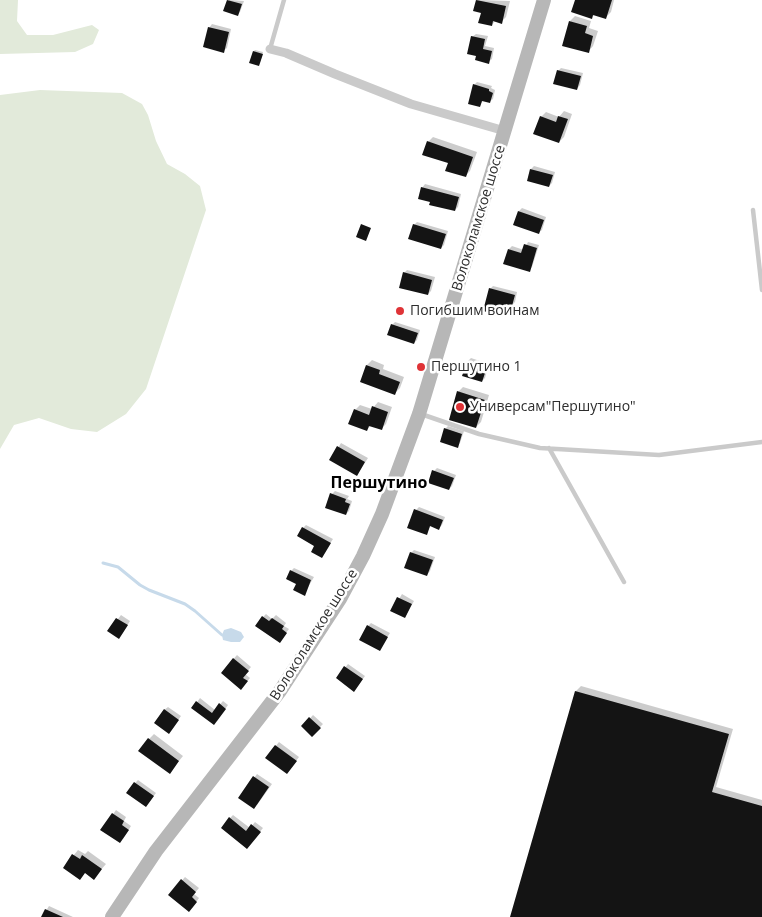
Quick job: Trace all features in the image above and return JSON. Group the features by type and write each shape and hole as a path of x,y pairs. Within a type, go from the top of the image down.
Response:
{"street":[{"name":"Волоколамское шоссе","path":"112,917 156,851 280,692 340,599 363,556 382,514 419,414 544,0"},
{"path":"270,49 286,53 411,104 505,131"}],"lane":[{"path":"270,49 284,0"},
{"path":"753,210 762,290"},
{"path":"419,414 479,434 549,448 659,454 762,442"},
{"path":"549,448 624,582"}],"green space":[{"path":"0,0 18,0 17,21 27,35 53,35 92,25 99,30 93,44 75,52 0,54"},
{"path":"40,90 122,93 142,104 167,164 185,174 200,186 206,210 146,389 126,414 97,432 71,429 39,418 14,425 0,449 0,95"}],"water":[{"path":"231,628 241,632 244,637 240,642 223,640 224,630"}],"building":[{"path":"227,0 242,4 238,16 223,11"},
{"path":"476,0 506,6 502,24 493,21 492,26 478,23 481,13 473,11"},
{"path":"575,0 612,0 606,19 593,15 592,19 571,12"},
{"path":"569,21 587,26 585,33 593,36 589,53 562,46"},
{"path":"208,27 229,32 224,53 203,47"},
{"path":"471,36 485,39 483,49 492,51 489,64 475,60 476,56 467,54"},
{"path":"253,51 263,54 259,66 249,63"},
{"path":"557,70 581,76 577,90 553,84"},
{"path":"473,84 489,89 493,93 490,103 482,101 480,107 468,104"},
{"path":"540,116 556,122 558,116 568,119 559,143 533,134"},
{"path":"427,141 473,157 466,177 445,171 448,163 422,155"},
{"path":"530,169 553,175 549,187 527,181"},
{"path":"421,187 459,197 455,211 429,205 430,202 418,199"},
{"path":"518,211 544,220 539,234 513,225"},
{"path":"361,224 371,228 366,241 356,237"},
{"path":"413,224 446,234 441,249 408,239"},
{"path":"524,244 537,248 530,272 503,264 508,249 521,253"},
{"path":"403,272 432,280 428,295 399,288"},
{"path":"489,288 515,295 512,306 506,304 503,316 483,311"},
{"path":"391,324 418,333 414,344 387,335"},
{"path":"467,361 487,367 482,382 462,376"},
{"path":"366,365 380,370 379,374 400,382 395,395 360,382"},
{"path":"457,391 485,400 476,428 449,420"},
{"path":"372,406 388,412 382,430 369,426 367,431 348,424 354,409 369,415"},
{"path":"444,428 462,434 458,448 440,442"},
{"path":"337,446 365,462 357,476 329,460"},
{"path":"432,470 454,478 449,490 428,483"},
{"path":"330,493 346,499 345,502 350,504 346,515 325,508"},
{"path":"414,509 443,520 439,530 430,526 427,535 407,528"},
{"path":"302,527 331,543 322,558 311,552 314,546 297,536"},
{"path":"410,552 433,560 427,576 404,568"},
{"path":"290,570 311,580 305,596 293,590 296,584 286,579"},
{"path":"397,597 412,604 405,618 390,611"},
{"path":"262,616 269,621 272,618 284,626 282,629 287,633 280,643 255,626"},
{"path":"116,618 128,625 119,639 107,631"},
{"path":"367,625 388,637 380,651 359,640"},
{"path":"233,658 249,671 243,678 248,681 241,690 221,673"},
{"path":"344,666 363,679 354,692 336,678"},
{"path":"575,691 729,734 712,792 762,806 762,917 510,917"},
{"path":"196,701 212,713 219,703 226,709 214,725 191,708"},
{"path":"164,709 179,720 169,734 154,723"},
{"path":"309,717 321,728 312,737 301,726"},
{"path":"148,738 179,761 170,774 138,751"},
{"path":"275,745 297,761 287,774 265,758"},
{"path":"253,776 269,787 254,809 238,798"},
{"path":"134,782 154,796 146,807 126,793"},
{"path":"112,813 124,821 122,825 129,830 120,843 100,830"},
{"path":"229,817 246,831 251,824 261,832 247,849 221,828"},
{"path":"72,854 80,859 82,855 102,869 94,880 85,873 80,880 63,868"},
{"path":"181,879 196,892 192,897 197,902 189,912 168,895"},
{"path":"45,909 63,917 41,917"}],"waterway":[{"path":"103,563 118,567 149,590 185,604 222,635"}],"place":[{"name":"Погибшим воинам","path":"400,311"},
{"name":"Першутино 1","path":"421,367"},
{"name":"Универсам\"Першутино\"","path":"460,407"}],"district":[{"name":"Першутино","path":"379,483"}]}
